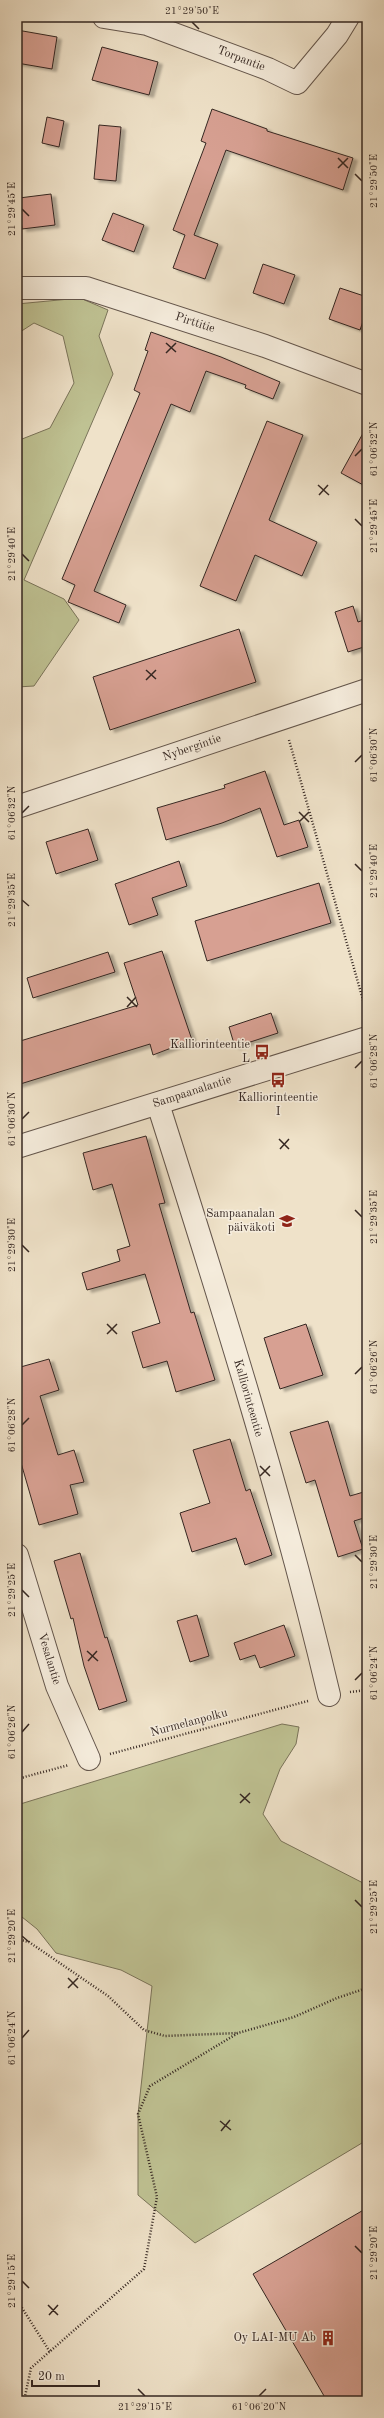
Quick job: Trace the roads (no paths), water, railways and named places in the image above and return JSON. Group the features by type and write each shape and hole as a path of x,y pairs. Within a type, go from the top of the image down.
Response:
{"street":[{"name":"Torpantie","path":"104,17 147,24 297,83 336,35 348,17"},
{"name":"Pirttitie","path":"17,288 86,288 265,346 367,384"},
{"name":"Nybergintie","path":"17,807 367,690"},
{"name":"Sampaanalantie","path":"17,1147 158,1104 237,1077 367,1038"},
{"name":"Kalliorinteentie","path":"158,1104 226,1322 305,1594 329,1695"},
{"name":"Vesalantie","path":"17,1555 57,1686 89,1759"}],"place":[{"name":"Kalliorinteentie L","path":"262,1052"},
{"name":"Kalliorinteentie I","path":"278,1080"},
{"name":"Sampaanalan päiväkoti","path":"287,1221"},
{"name":"Oy LAI-MU Ab","path":"328,2338"}]}
